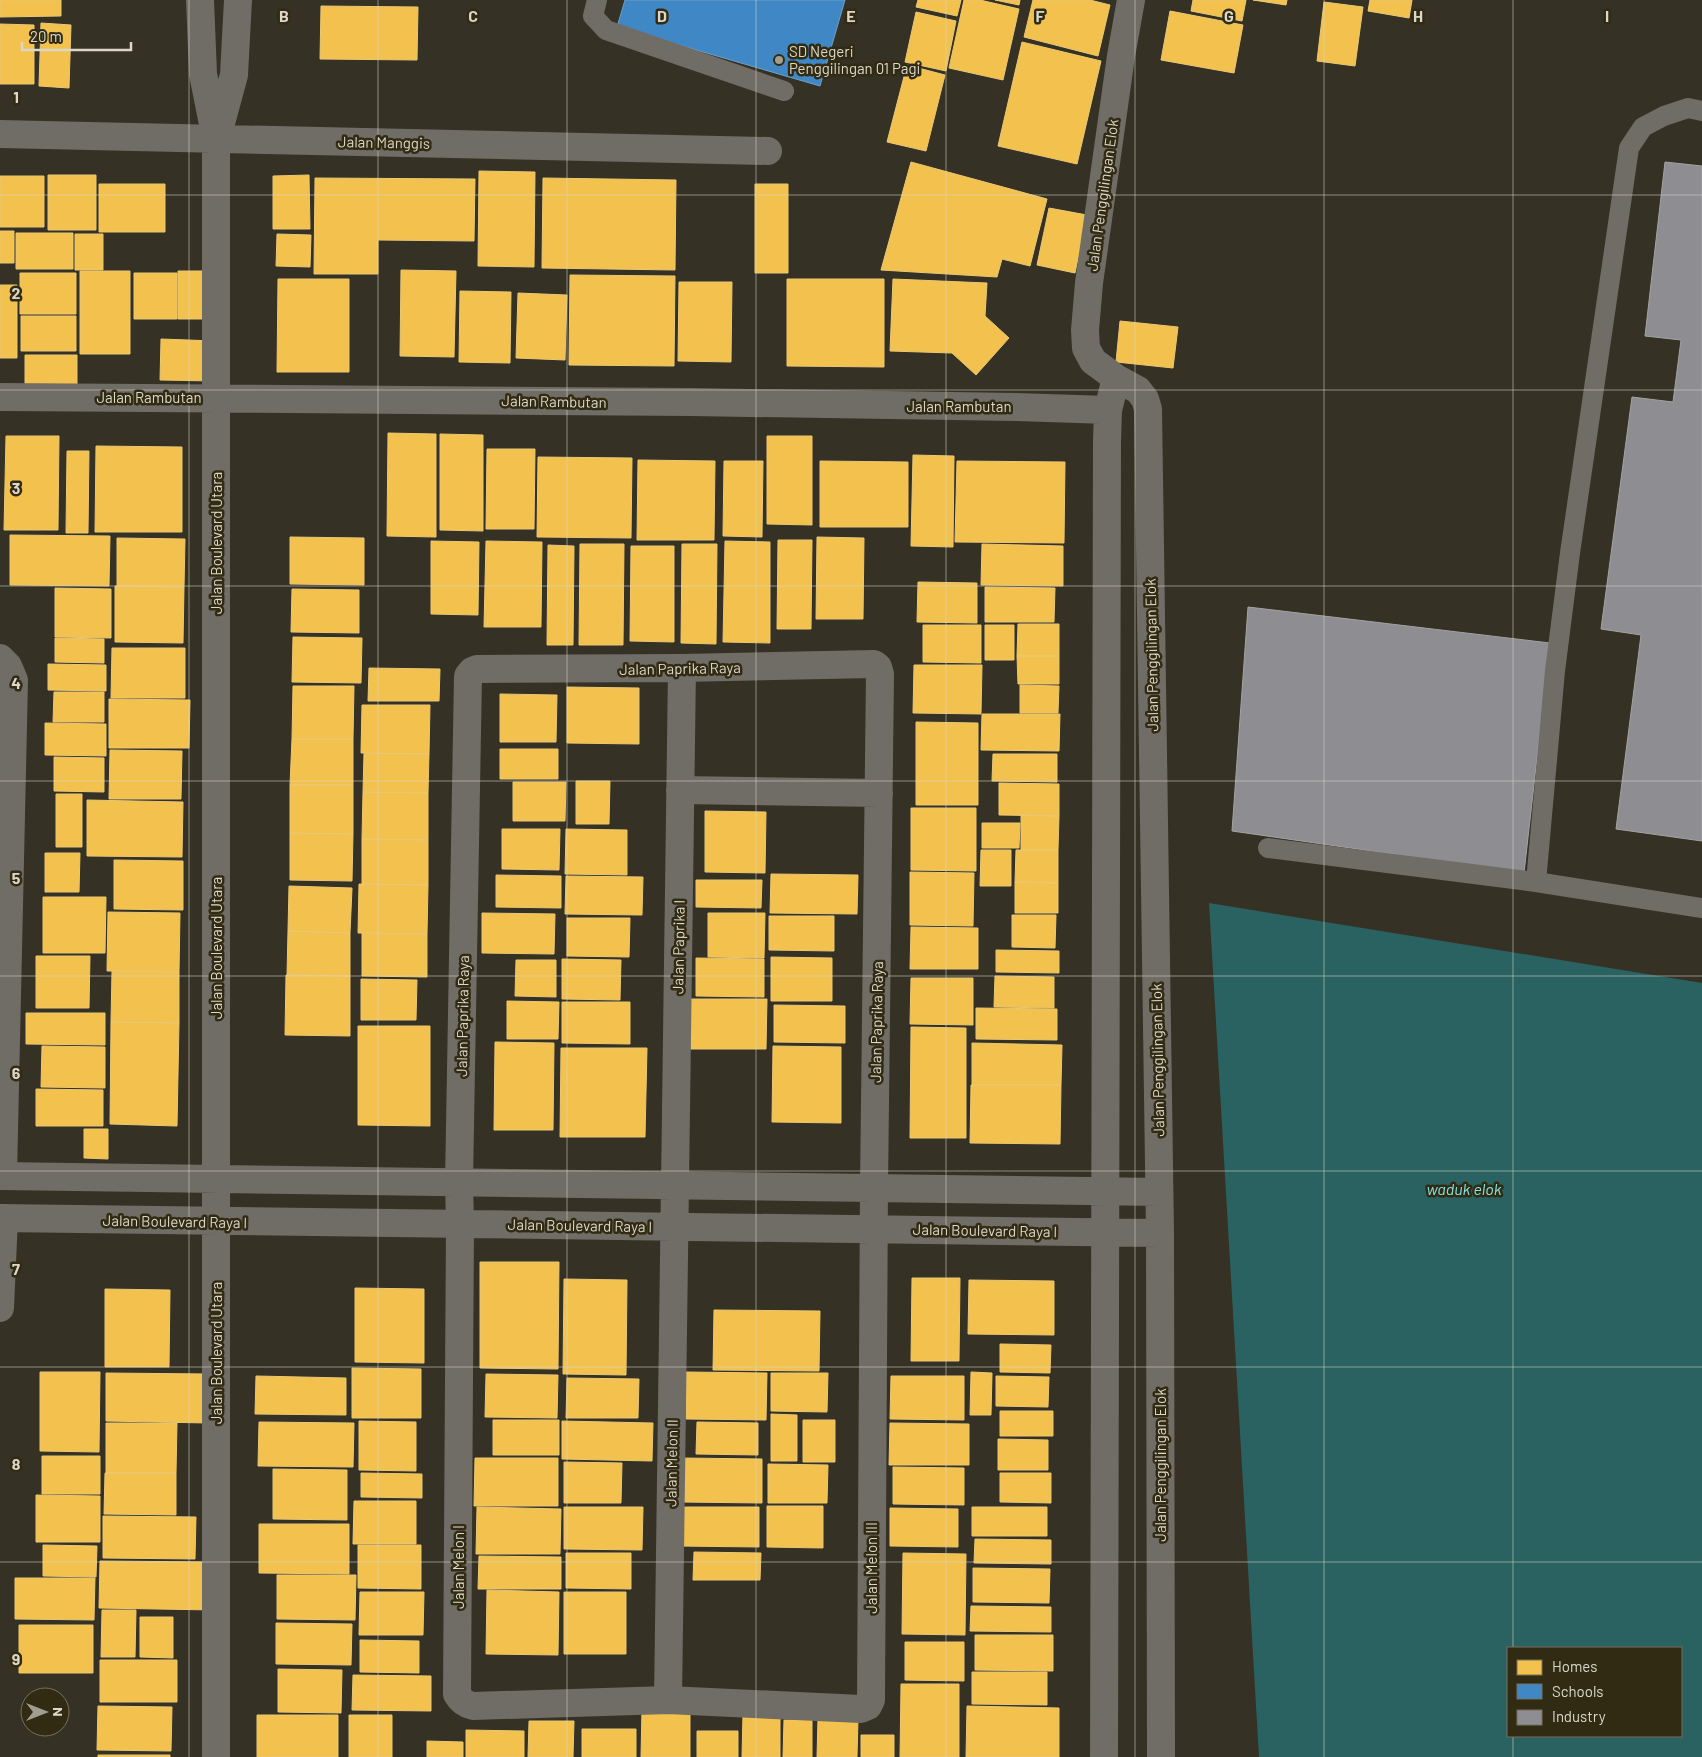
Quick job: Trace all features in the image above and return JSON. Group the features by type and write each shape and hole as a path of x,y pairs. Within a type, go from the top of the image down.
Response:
{"street":[{"name":"Jalan Boulevard Utara","path":"200,0 203,74 216,138 216,1757"},
{"name":"Jalan Boulevard Utara","path":"216,138 234,75 238,0"},
{"name":"Jalan Penggilingan Elok","path":"1131,0 1120,56 1089,283 1085,330 1086,348 1089,356 1116,378 1138,390 1148,409 1160,1233 1161,1757"},
{"name":"Jalan Manggis","path":"0,134 768,151"},
{"path":"1104,1757 1108,410 1116,378"},
{"name":"Jalan Rambutan","path":"0,397 1016,407 1108,410"},
{"path":"0,658 8,666 14,680 1,1176 1159,1192"},
{"name":"Jalan Paprika Raya","path":"460,1224 458,1182 468,676 476,669 682,668 874,664 878,667 880,674 874,1229"},
{"name":"Jalan Paprika I","path":"675,1227 674,1185 682,668"},
{"path":"680,790 879,793"},
{"path":"0,1308 2,1218"},
{"name":"Jalan Boulevard Raya I","path":"2,1218 1160,1233"},
{"name":"Jalan Melon I","path":"460,1224 457,1694 464,1703 473,1706 668,1700"},
{"name":"Jalan Melon II","path":"668,1700 675,1227"},
{"name":"Jalan Melon III","path":"668,1700 861,1709 868,1706 871,1700 874,1229"}],"lane":[{"path":"597,0 593,16 606,30 784,91"},
{"path":"1536,882 1555,671 1573,533 1629,148 1643,127 1664,116 1688,108 1702,111"},
{"path":"1268,848 1536,882 1702,908"}],"water":[{"name":"waduk elok","path":"1209,903 1702,983 1702,1757 1259,1757"}],"building: Homes":[{"path":"0,0 61,0 61,16 0,17"},
{"path":"918,0 961,0 957,16 916,7"},
{"path":"964,0 980,0 1019,9 1003,80 949,68"},
{"path":"995,0 1020,0 1019,5"},
{"path":"1033,0 1090,0 1110,5 1098,56 1024,37"},
{"path":"1193,0 1246,0 1242,21 1191,11"},
{"path":"1253,0 1287,0 1286,5"},
{"path":"1370,0 1412,0 1409,18 1368,11"},
{"path":"1324,2 1363,7 1355,66 1317,61"},
{"path":"321,6 418,7 417,60 320,59"},
{"path":"1170,11 1243,25 1234,73 1161,60"},
{"path":"916,12 956,21 946,71 905,62"},
{"path":"41,23 71,25 69,88 39,86"},
{"path":"0,24 34,25 34,84 0,84"},
{"path":"1022,42 1101,61 1077,164 998,146"},
{"path":"907,65 945,75 926,151 887,142"},
{"path":"911,162 1047,199 1030,266 1002,259 997,277 881,270"},
{"path":"479,171 535,172 534,267 478,266"},
{"path":"48,175 96,175 96,230 48,230"},
{"path":"309,175 310,229 273,229 273,176"},
{"path":"0,176 44,176 44,227 0,227"},
{"path":"315,178 475,179 474,241 378,240 378,274 314,274"},
{"path":"543,178 676,180 675,270 542,268"},
{"path":"99,184 165,184 165,232 99,232"},
{"path":"755,184 788,184 788,273 755,273"},
{"path":"1049,208 1087,215 1075,273 1037,265"},
{"path":"0,231 14,231 14,263 0,263"},
{"path":"16,233 73,233 73,269 16,269"},
{"path":"75,234 103,234 103,270 75,270"},
{"path":"277,234 311,235 310,267 276,266"},
{"path":"401,270 456,271 454,357 400,356"},
{"path":"80,271 130,271 130,354 80,354"},
{"path":"178,271 216,271 216,319 178,319"},
{"path":"20,273 76,273 76,314 20,314"},
{"path":"134,273 177,273 177,319 134,319"},
{"path":"570,275 675,276 674,366 569,365"},
{"path":"278,279 349,279 349,372 277,372"},
{"path":"787,279 884,279 884,367 787,366"},
{"path":"893,279 987,283 985,316 1009,338 976,375 952,353 890,351"},
{"path":"679,282 732,282 731,362 678,361"},
{"path":"0,285 17,285 17,358 0,358"},
{"path":"460,291 511,292 510,363 459,362"},
{"path":"518,293 567,295 565,360 516,358"},
{"path":"21,316 76,316 76,351 21,351"},
{"path":"1120,321 1178,327 1173,368 1116,362"},
{"path":"161,339 215,341 213,381 160,380"},
{"path":"25,355 77,355 77,391 25,391"},
{"path":"388,433 436,434 436,537 387,536"},
{"path":"440,434 483,435 483,531 440,530"},
{"path":"6,436 59,436 58,530 4,530"},
{"path":"767,436 812,436 812,525 767,524"},
{"path":"96,446 182,447 182,532 95,532"},
{"path":"487,449 535,449 534,529 486,529"},
{"path":"67,451 89,451 88,533 66,533"},
{"path":"913,455 954,456 953,547 911,546"},
{"path":"538,457 632,458 631,538 537,537"},
{"path":"638,460 715,461 714,540 637,540"},
{"path":"724,461 763,461 762,537 723,536"},
{"path":"820,461 908,462 908,527 820,527"},
{"path":"957,461 1065,462 1064,543 955,542"},
{"path":"10,535 110,536 109,586 10,585"},
{"path":"290,537 364,538 364,585 290,584"},
{"path":"817,537 864,538 863,619 816,619"},
{"path":"117,538 185,539 184,587 117,586"},
{"path":"778,540 812,540 811,629 777,629"},
{"path":"431,541 479,542 478,615 431,614"},
{"path":"486,541 542,542 541,627 484,627"},
{"path":"725,541 770,542 770,643 723,642"},
{"path":"580,544 624,544 623,645 579,645"},
{"path":"682,544 717,544 716,644 681,643"},
{"path":"982,544 1063,546 1063,586 981,585"},
{"path":"548,545 574,546 573,645 547,645"},
{"path":"631,546 674,546 674,642 630,641"},
{"path":"918,582 977,583 977,623 917,622"},
{"path":"115,586 184,587 183,643 115,642"},
{"path":"985,587 1055,588 1054,622 985,622"},
{"path":"55,588 111,589 111,638 55,637"},
{"path":"292,589 359,590 359,633 291,632"},
{"path":"1018,624 1059,624 1059,656 1017,656"},
{"path":"923,625 981,625 981,663 923,662"},
{"path":"985,625 1014,625 1014,660 985,660"},
{"path":"293,637 362,638 361,683 292,682"},
{"path":"55,638 104,639 104,663 55,662"},
{"path":"112,648 185,648 185,698 111,698"},
{"path":"1017,656 1059,656 1059,684 1018,684"},
{"path":"48,664 106,665 106,691 48,690"},
{"path":"914,665 982,665 981,714 913,713"},
{"path":"369,668 440,669 439,701 368,701"},
{"path":"1020,685 1059,686 1058,713 1020,713"},
{"path":"293,686 354,686 353,739 292,739"},
{"path":"567,687 639,688 639,744 567,743"},
{"path":"54,692 104,692 104,722 53,722"},
{"path":"500,694 557,695 556,742 500,742"},
{"path":"109,699 190,700 189,748 109,748"},
{"path":"362,705 430,705 429,754 361,753"},
{"path":"982,714 1060,714 1059,751 981,750"},
{"path":"916,722 978,723 978,805 916,805"},
{"path":"45,723 106,724 106,756 45,755"},
{"path":"292,739 353,739 353,785 290,785"},
{"path":"500,749 558,749 558,779 500,779"},
{"path":"110,750 182,751 181,799 109,799"},
{"path":"364,753 429,754 428,793 363,792"},
{"path":"993,754 1057,754 1057,782 992,781"},
{"path":"54,757 104,758 104,792 54,791"},
{"path":"576,781 610,781 609,824 576,824"},
{"path":"513,782 566,782 565,821 513,821"},
{"path":"999,783 1059,784 1059,816 999,815"},
{"path":"290,785 353,785 353,834 290,833"},
{"path":"363,792 428,793 428,840 362,839"},
{"path":"56,794 82,794 82,847 56,847"},
{"path":"87,800 183,802 182,857 87,856"},
{"path":"911,808 976,808 976,871 911,870"},
{"path":"705,811 766,812 765,873 705,872"},
{"path":"1021,815 1059,816 1058,850 1021,850"},
{"path":"982,823 1020,823 1019,848 982,848"},
{"path":"502,829 560,829 559,870 502,869"},
{"path":"566,829 627,830 627,875 565,874"},
{"path":"290,833 353,834 352,881 290,880"},
{"path":"362,839 428,840 428,885 362,884"},
{"path":"981,850 1011,850 1011,886 980,886"},
{"path":"1016,850 1058,850 1058,883 1015,882"},
{"path":"45,853 80,853 79,892 45,892"},
{"path":"114,860 183,861 183,910 114,909"},
{"path":"910,872 974,873 973,926 910,925"},
{"path":"771,874 858,875 857,914 770,913"},
{"path":"496,875 561,876 561,908 496,907"},
{"path":"566,876 643,877 642,915 565,914"},
{"path":"696,880 762,880 761,908 696,907"},
{"path":"1015,882 1058,883 1058,913 1015,913"},
{"path":"359,884 428,885 427,934 358,933"},
{"path":"289,886 352,888 350,933 288,931"},
{"path":"43,897 106,897 105,953 43,953"},
{"path":"108,912 180,913 179,972 107,971"},
{"path":"482,913 555,914 554,954 482,953"},
{"path":"708,913 765,913 764,958 708,957"},
{"path":"1012,915 1056,915 1055,948 1012,947"},
{"path":"769,916 834,916 834,951 769,950"},
{"path":"567,918 630,918 629,957 567,956"},
{"path":"911,927 978,928 978,969 910,969"},
{"path":"288,931 350,933 350,976 287,975"},
{"path":"362,933 427,934 427,977 362,976"},
{"path":"996,950 1059,951 1059,973 996,972"},
{"path":"36,956 90,956 89,1008 36,1008"},
{"path":"771,957 832,958 832,1001 771,1001"},
{"path":"696,958 764,959 764,997 696,996"},
{"path":"562,959 621,960 620,1000 562,999"},
{"path":"516,960 556,960 556,997 515,996"},
{"path":"112,971 179,972 179,1023 111,1022"},
{"path":"286,975 350,976 350,1036 285,1035"},
{"path":"995,976 1054,977 1054,1008 994,1007"},
{"path":"911,978 973,978 973,1025 910,1024"},
{"path":"361,979 417,980 416,1020 361,1020"},
{"path":"690,999 767,999 766,1049 689,1049"},
{"path":"507,1001 559,1002 558,1039 507,1039"},
{"path":"562,1002 630,1002 630,1044 562,1043"},
{"path":"774,1005 845,1006 845,1043 774,1042"},
{"path":"976,1008 1057,1009 1057,1040 976,1039"},
{"path":"26,1013 105,1013 105,1045 26,1044"},
{"path":"111,1022 179,1023 177,1126 110,1124"},
{"path":"358,1026 430,1026 430,1126 358,1125"},
{"path":"911,1027 966,1028 966,1138 910,1138"},
{"path":"495,1042 554,1043 553,1130 494,1130"},
{"path":"972,1043 1062,1045 1061,1085 972,1085"},
{"path":"42,1046 105,1047 105,1088 41,1087"},
{"path":"773,1046 841,1047 841,1123 772,1122"},
{"path":"561,1048 647,1048 645,1137 560,1137"},
{"path":"971,1085 1061,1085 1060,1144 970,1143"},
{"path":"36,1089 103,1090 103,1126 36,1126"},
{"path":"84,1129 108,1129 108,1159 84,1158"},
{"path":"480,1262 559,1262 558,1369 480,1368"},
{"path":"912,1278 960,1278 959,1361 911,1361"},
{"path":"564,1279 627,1280 626,1375 563,1374"},
{"path":"969,1280 1054,1281 1054,1335 968,1334"},
{"path":"355,1288 424,1289 424,1363 355,1362"},
{"path":"105,1289 170,1290 169,1367 105,1367"},
{"path":"714,1310 820,1311 819,1371 713,1370"},
{"path":"1000,1344 1051,1345 1050,1373 1000,1372"},
{"path":"352,1368 421,1369 421,1418 352,1418"},
{"path":"40,1372 100,1372 99,1452 40,1451"},
{"path":"686,1372 767,1373 766,1420 686,1419"},
{"path":"971,1372 992,1373 991,1415 970,1415"},
{"path":"106,1373 207,1374 207,1423 106,1421"},
{"path":"771,1373 828,1373 827,1412 771,1411"},
{"path":"486,1374 558,1375 557,1418 485,1417"},
{"path":"256,1376 346,1378 346,1415 255,1414"},
{"path":"891,1376 964,1376 964,1420 890,1419"},
{"path":"996,1376 1049,1377 1048,1407 996,1406"},
{"path":"567,1378 639,1379 638,1418 566,1418"},
{"path":"1000,1411 1053,1411 1053,1436 1000,1436"},
{"path":"771,1414 797,1415 797,1461 771,1461"},
{"path":"493,1420 559,1420 559,1455 493,1455"},
{"path":"803,1420 835,1420 835,1462 803,1462"},
{"path":"359,1421 416,1422 416,1471 359,1470"},
{"path":"562,1421 653,1423 652,1461 562,1459"},
{"path":"259,1422 354,1423 353,1467 258,1466"},
{"path":"697,1422 758,1423 758,1455 696,1454"},
{"path":"106,1423 177,1423 176,1473 106,1473"},
{"path":"890,1423 969,1424 969,1465 889,1465"},
{"path":"998,1439 1048,1440 1048,1470 998,1470"},
{"path":"42,1456 100,1456 100,1494 42,1494"},
{"path":"475,1458 558,1458 558,1506 474,1506"},
{"path":"682,1458 762,1459 762,1503 681,1502"},
{"path":"564,1462 622,1463 621,1503 564,1503"},
{"path":"768,1464 828,1465 827,1503 768,1503"},
{"path":"893,1467 964,1468 964,1505 893,1504"},
{"path":"273,1469 347,1470 347,1520 273,1519"},
{"path":"105,1473 176,1473 176,1515 104,1514"},
{"path":"361,1473 422,1474 422,1498 361,1497"},
{"path":"1000,1473 1051,1473 1051,1503 1000,1502"},
{"path":"36,1495 100,1496 100,1542 36,1542"},
{"path":"354,1501 416,1501 416,1544 353,1544"},
{"path":"767,1506 823,1506 823,1548 767,1547"},
{"path":"477,1507 561,1509 560,1554 476,1554"},
{"path":"564,1507 643,1507 642,1550 564,1549"},
{"path":"680,1507 759,1507 759,1547 679,1546"},
{"path":"972,1507 1047,1507 1047,1536 972,1536"},
{"path":"890,1508 958,1509 958,1547 890,1546"},
{"path":"103,1516 196,1517 195,1559 103,1558"},
{"path":"259,1524 349,1524 349,1574 259,1573"},
{"path":"975,1539 1051,1540 1051,1564 974,1563"},
{"path":"43,1545 97,1546 96,1577 43,1576"},
{"path":"358,1545 421,1545 421,1589 358,1588"},
{"path":"694,1552 761,1553 760,1580 693,1580"},
{"path":"566,1553 631,1553 631,1589 566,1588"},
{"path":"903,1553 966,1554 965,1635 902,1634"},
{"path":"479,1556 561,1557 561,1589 478,1589"},
{"path":"100,1561 215,1562 214,1610 99,1608"},
{"path":"973,1568 1050,1569 1049,1603 973,1602"},
{"path":"277,1575 356,1575 355,1620 277,1619"},
{"path":"15,1578 95,1578 94,1620 15,1619"},
{"path":"487,1590 559,1592 558,1655 486,1654"},
{"path":"360,1592 424,1592 423,1635 359,1635"},
{"path":"564,1592 626,1592 626,1654 564,1654"},
{"path":"971,1606 1051,1607 1051,1632 970,1631"},
{"path":"102,1610 136,1610 135,1657 101,1657"},
{"path":"140,1617 173,1617 173,1658 140,1657"},
{"path":"276,1623 352,1624 351,1665 276,1664"},
{"path":"19,1625 93,1625 93,1673 19,1673"},
{"path":"975,1635 1053,1635 1053,1671 975,1670"},
{"path":"360,1640 419,1641 419,1673 360,1672"},
{"path":"905,1642 964,1642 964,1681 905,1680"},
{"path":"100,1660 177,1660 177,1702 100,1702"},
{"path":"278,1669 342,1670 341,1713 278,1712"},
{"path":"972,1672 1047,1672 1047,1705 972,1704"},
{"path":"353,1675 431,1676 431,1711 352,1710"},
{"path":"901,1684 959,1684 959,1757 900,1757"},
{"path":"98,1706 172,1707 171,1751 97,1750"},
{"path":"967,1706 1059,1708 1059,1757 966,1757"},
{"path":"642,1709 690,1710 690,1757 641,1757"},
{"path":"743,1713 780,1713 780,1757 742,1757"},
{"path":"257,1715 338,1715 338,1757 257,1757"},
{"path":"349,1715 392,1715 392,1757 349,1757"},
{"path":"818,1718 858,1718 857,1757 817,1757"},
{"path":"784,1720 812,1720 812,1757 783,1757"},
{"path":"529,1721 574,1721 573,1757 528,1757"},
{"path":"582,1729 636,1729 636,1757 582,1757"},
{"path":"466,1730 524,1731 524,1757 466,1757"},
{"path":"697,1731 738,1731 738,1757 697,1757"},
{"path":"861,1735 894,1735 894,1757 861,1757"},
{"path":"427,1741 463,1742 463,1757 427,1757"},
{"path":"98,1755 170,1755 170,1757 98,1757"}],"building: Schools":[{"name":"SD Negeri Penggilingan 01 Pagi","path":"625,0 845,0 820,86 617,27"}],"building: Industry":[{"path":"1665,162 1702,166 1702,841 1616,829 1641,635 1601,629 1632,397 1673,402 1681,340 1645,336"},
{"path":"1248,607 1550,643 1524,873 1232,831"}],"place":[{"name":"SD Negeri Penggilingan 01 Pagi","path":"779,60"}]}
